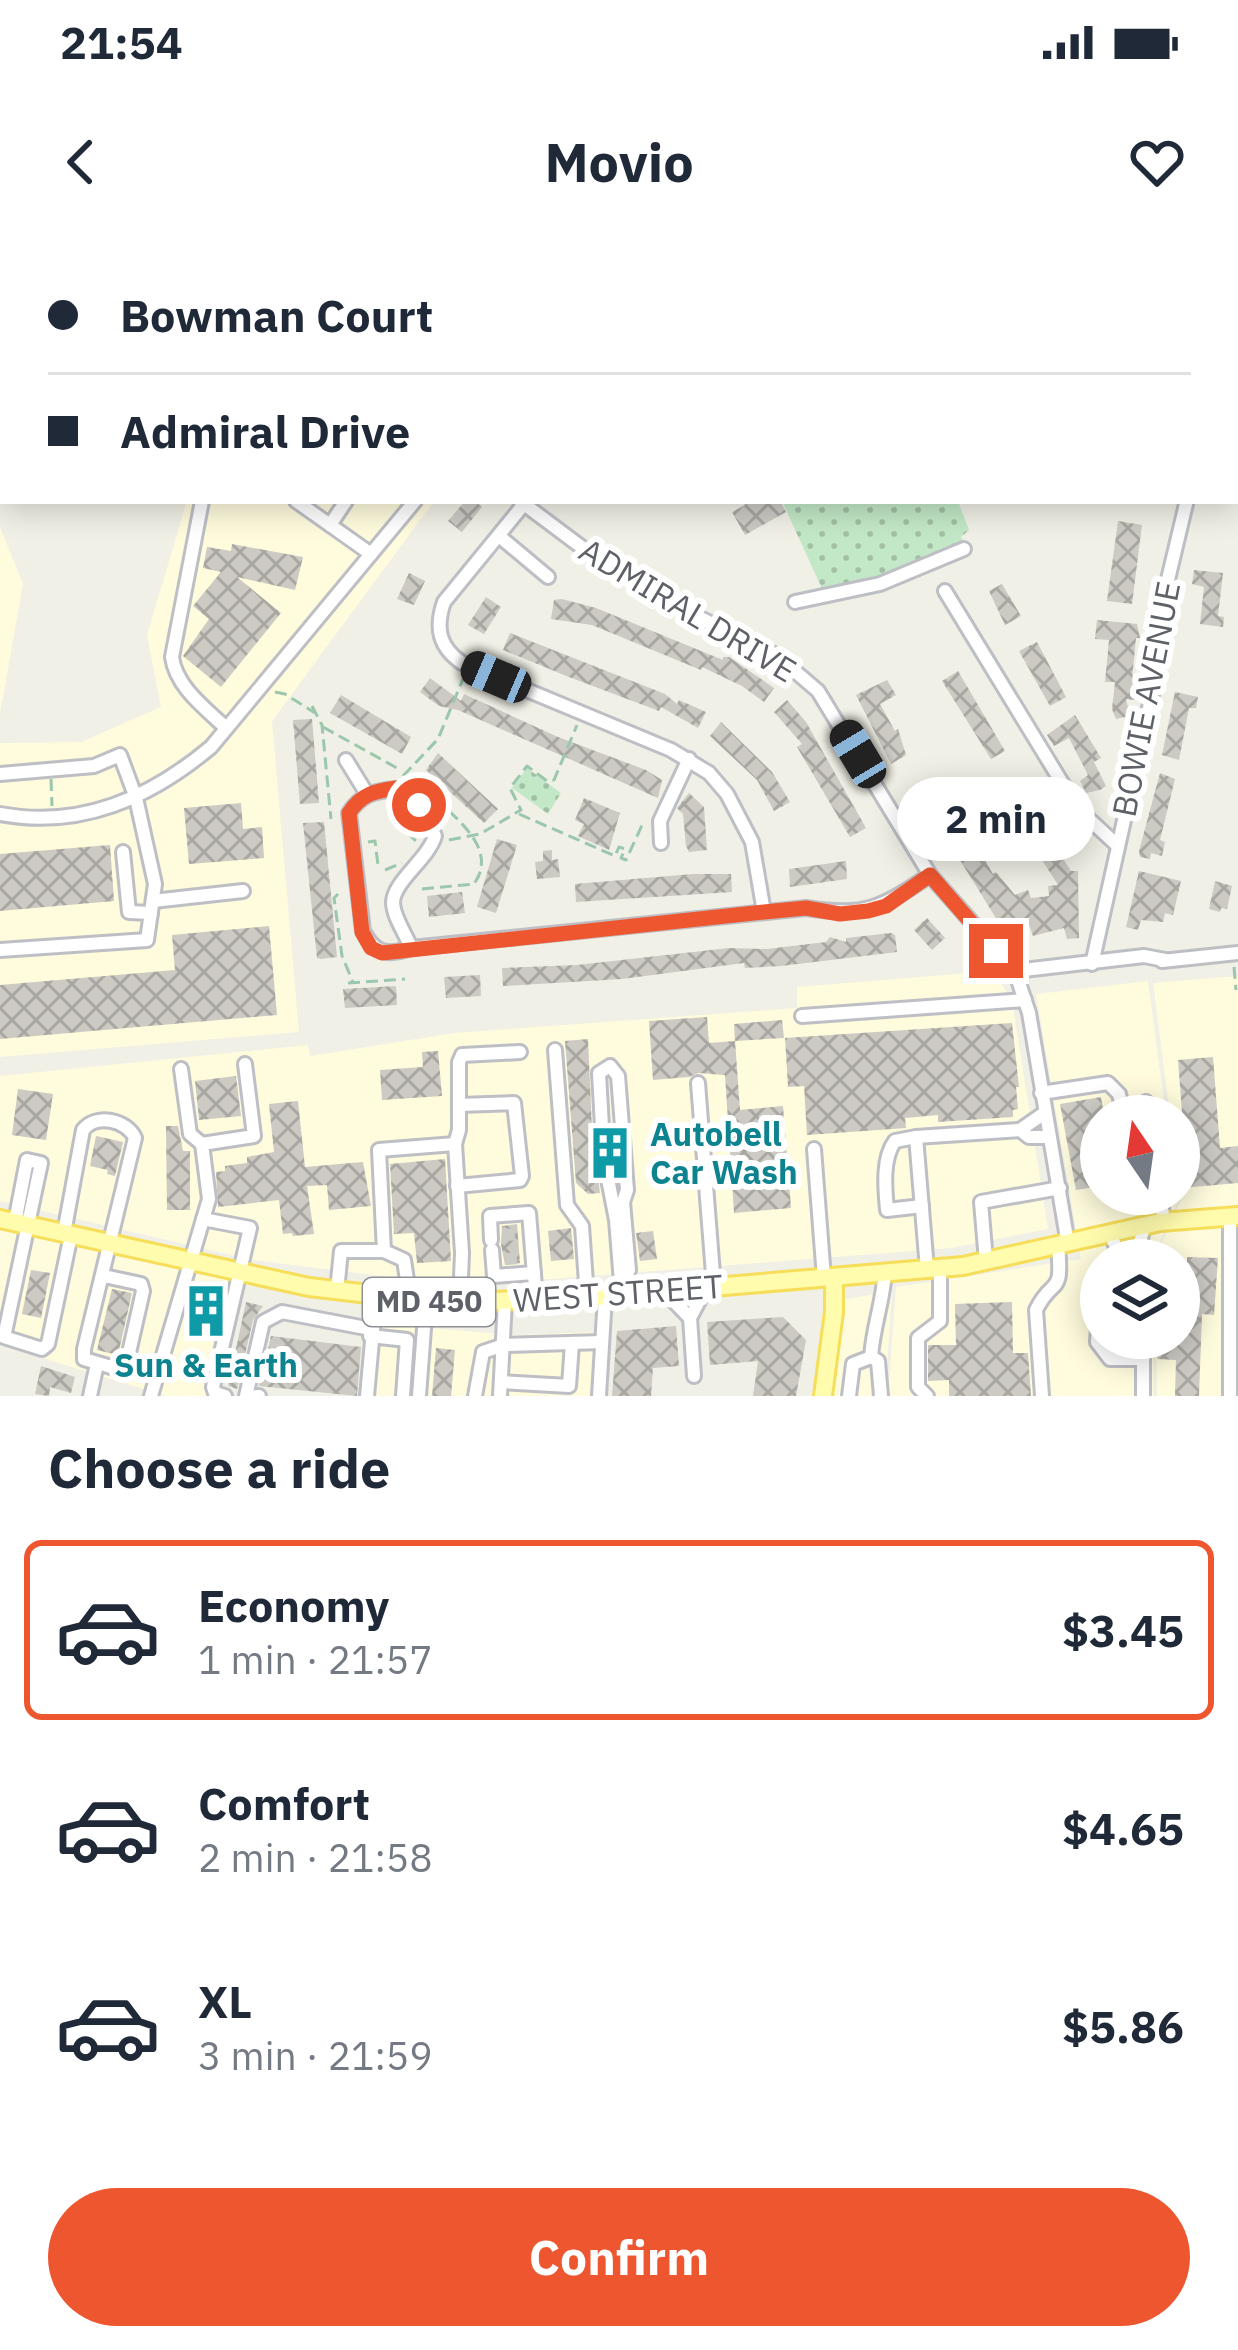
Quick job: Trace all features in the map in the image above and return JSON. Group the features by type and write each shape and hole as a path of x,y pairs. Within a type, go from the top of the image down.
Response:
{"main road":[{"name":"WEST STREET","path":"15,1222 289,1283 376,1297 460,1302 710,1288 934,1268 1164,1222 1234,1216"},
{"path":"824,1396 834,1312 829,1277"}],"street":[{"path":"201,504 172,657 174,673 226,728"},
{"path":"300,504 371,554"},
{"path":"330,525 344,504"},
{"path":"0,814 48,818 85,814 136,797 184,769 226,728 413,504"},
{"path":"521,504 444,602 439,631 451,655 688,759 710,773 752,842 764,912"},
{"name":"ADMIRAL DRIVE","path":"525,504 600,561 692,614 760,646 803,675 829,706 930,875 1015,971 1025,1000 1060,1188 1063,1245"},
{"name":"BOWIE AVENUE","path":"1092,964 1155,681 1160,613 1186,504"},
{"path":"499,536 548,577"},
{"path":"795,602 880,584 964,549"},
{"path":"945,591 1078,809 1118,846"},
{"path":"0,774 94,766 120,755 136,797 155,884 147,940 0,950"},
{"path":"662,843 660,821 688,759"},
{"path":"346,760 367,794"},
{"path":"412,948 393,903 397,890 431,850 435,836 419,805 396,788 367,794 349,813 362,932 371,948 382,953 806,908 840,914 868,911 886,906 930,875"},
{"path":"123,853 129,912 243,891"},
{"path":"1015,971 1114,962 1237,961"},
{"path":"802,1016 1025,1000"},
{"path":"555,1050 567,1205 582,1226 609,1292"},
{"path":"460,1302 454,1144 458,1062 462,1055 520,1052"},
{"path":"202,1144 254,1136 244,1064"},
{"path":"602,1127 598,1079 604,1067 610,1066 618,1076 629,1270 609,1292"},
{"path":"151,1396 209,1199 202,1144 190,1134 182,1069"},
{"path":"694,1376 690,1318 710,1288 698,1083"},
{"path":"1041,1094 1108,1083 1119,1095"},
{"path":"457,1186 523,1176 514,1103 459,1105"},
{"path":"922,1206 887,1210 889,1149 895,1141 1020,1130 1043,1114"},
{"path":"15,1222 2,1337 42,1349 48,1344 82,1130 99,1120 124,1125 135,1138 84,1349 84,1359 118,1369 126,1366 143,1291 141,1284 104,1276"},
{"path":"1020,1130 1029,1137 1049,1137"},
{"path":"916,1137 940,1321 918,1338 918,1387 927,1396"},
{"path":"384,1251 379,1150 454,1144"},
{"path":"814,1149 829,1277"},
{"path":"599,1396 616,1220 608,1179"},
{"path":"986,1261 981,1202 1060,1188"},
{"path":"1163,1215 1164,1222"},
{"path":"1230,1396 1234,1216"},
{"path":"202,1219 250,1228 213,1387 214,1393 225,1396"},
{"path":"1141,1239 1144,1226"},
{"path":"1110,1234 1112,1239"},
{"path":"1042,1396 1036,1310 1061,1277 1063,1245"},
{"path":"536,1299 534,1273 508,1246 487,1284 496,1301 504,1346 501,1389 569,1386 572,1343"},
{"path":"338,1291 341,1251 384,1251 404,1260 418,1300 419,1396"},
{"path":"494,1276 534,1273"},
{"path":"871,1357 885,1273"},
{"path":"282,1312 289,1283"},
{"path":"664,1291 690,1318"},
{"path":"367,1396 376,1297"},
{"path":"246,1396 263,1322 282,1312 407,1340 403,1396"},
{"path":"476,1396 483,1352 504,1346 602,1342"},
{"path":"849,1396 853,1364 871,1357"},
{"path":"871,1357 881,1371 881,1396"},
{"path":"1143,1396 1144,1359"},
{"path":"90,1396 97,1364"}],"path":[{"path":"399,783 438,739 463,678"},
{"path":"275,692 316,714"},
{"path":"312,706 322,726 332,819"},
{"path":"441,839 474,836 521,810 510,788 527,766 547,781 554,780 577,725"},
{"path":"322,726 397,768"},
{"path":"52,793 52,808"},
{"path":"393,794 387,807 394,820 423,847"},
{"path":"422,890 474,884 481,872 474,836 436,799"},
{"path":"394,820 400,813"},
{"path":"517,813 615,856 619,847 625,849 621,858 626,860 643,823"},
{"path":"538,822 544,813"},
{"path":"360,842 375,841 378,865"},
{"path":"385,870 394,864 410,864"},
{"path":"338,894 334,898 342,956 351,982 405,980"},
{"path":"1236,990 1237,961"},
{"path":"394,971 394,980"}],"shaded area":[{"path":"186,504 432,504 272,721 299,1032 0,1057 0,743 81,742 161,707 147,635"},
{"path":"0,527 23,584 0,714"},
{"path":"993,971 1012,1001 1048,1229 951,1248 461,1286 252,1260 0,1201 0,1076 308,1045 310,1056 454,1033 797,1008 797,987"},
{"path":"1238,976 1238,1229 1226,1228 1229,1396 1157,1396 1156,1359 1200,1359 1200,1239 1163,1239 1174,1215 1200,1215 1200,1095 1167,1095 1153,983"},
{"path":"1148,981 1163,1095 1080,1095 1080,1215 1172,1215 1161,1239 1080,1239 1080,1253 1036,994"},
{"path":"0,1229 236,1278 206,1396 166,1396 0,1345"},
{"path":"1080,1259 1080,1359 1153,1359 1153,1396 888,1396 896,1287"},
{"path":"892,1291 885,1396 832,1396 842,1300"},
{"path":"378,1324 515,1335 597,1332 591,1396 373,1396"}],"green space":[{"path":"783,504 959,504 969,530 961,537 965,545 877,581 823,591"},
{"path":"527,768 561,793 548,814 512,788"}],"building":[{"path":"462,504 482,507 462,532 448,521"},
{"path":"782,504 786,512 745,535 732,512 745,505"},
{"path":"1118,521 1142,525 1132,604 1107,601"},
{"path":"232,544 303,557 295,590 237,577 281,613 221,687 183,656 209,619 193,606 221,572 203,568 207,547 231,551"},
{"path":"1194,570 1223,573 1218,616 1224,617 1223,627 1200,624 1204,587 1192,584"},
{"path":"409,573 425,581 414,605 397,599"},
{"path":"1002,584 1021,616 1005,625 989,591"},
{"path":"486,597 501,607 484,634 468,625"},
{"path":"554,600 596,608 723,660 729,657 774,688 764,702 702,667 592,625 551,619"},
{"path":"1097,620 1137,624 1135,700 1126,699 1130,716 1116,719 1112,709 1115,682 1105,682 1109,640 1095,639"},
{"path":"510,633 706,712 698,728 661,707 659,711 569,677 503,650"},
{"path":"1037,642 1066,697 1050,706 1019,651"},
{"path":"958,671 1005,751 991,759 942,681"},
{"path":"430,678 461,701 464,694 646,770 662,780 658,798 458,710 439,706 420,692"},
{"path":"887,680 896,695 880,704 895,731 898,729 906,755 891,764 856,695"},
{"path":"1175,692 1198,697 1196,708 1189,708 1179,760 1162,755"},
{"path":"341,695 411,737 402,754 330,713"},
{"path":"787,700 806,722 866,828 850,837 797,747 802,744 774,712"},
{"path":"1075,715 1101,758 1094,762 1106,786 1100,790 1086,793 1080,781 1088,775 1069,738 1054,746 1047,735"},
{"path":"312,719 319,803 300,804 293,720"},
{"path":"721,722 772,772 790,802 774,811 757,780 710,736"},
{"path":"438,753 498,809 484,823 426,770"},
{"path":"1160,773 1175,779 1160,840 1165,842 1162,856 1151,853 1150,859 1140,857 1139,851"},
{"path":"927,786 935,802 943,798 956,828 938,838 921,812 925,808 916,791"},
{"path":"689,793 704,807 707,850 689,852 686,846 683,814 677,808"},
{"path":"584,798 620,813 609,850 578,836 584,824 575,820"},
{"path":"241,803 243,829 262,827 264,858 189,864 184,808"},
{"path":"324,822 337,957 321,959 317,958 303,823"},
{"path":"497,839 517,845 496,913 477,907"},
{"path":"1051,840 1071,871 1078,871 1079,938 1067,939 1064,928 1033,936 1029,925 1007,936 960,860 979,850 993,874 1015,895 1028,890 1031,898 1049,896 1048,886 1058,885 1035,849"},
{"path":"110,845 114,901 0,911 0,854"},
{"path":"552,850 560,877 537,879 535,862 543,861 543,851"},
{"path":"846,861 847,879 790,887 789,869"},
{"path":"1139,871 1181,881 1173,915 1165,913 1163,922 1141,920 1138,930 1126,927"},
{"path":"731,874 732,892 576,902 575,884"},
{"path":"1215,881 1232,886 1227,909 1220,912 1209,909"},
{"path":"462,892 465,913 429,917 427,896"},
{"path":"927,918 945,938 932,950 914,930"},
{"path":"269,926 277,1015 0,1039 0,985 175,970 172,935"},
{"path":"891,933 897,952 781,966 745,968 744,963 622,979 503,986 502,968 729,948 767,949 826,942 830,937 846,942 846,938"},
{"path":"480,975 481,996 446,998 444,977"},
{"path":"396,986 397,1005 345,1008 343,989"},
{"path":"707,1017 709,1043 735,1041 740,1110 783,1106 791,1208 734,1213 725,1075 698,1073 653,1080 649,1021"},
{"path":"782,1020 784,1038 735,1041 734,1024"},
{"path":"1012,1023 1019,1087 1013,1117 938,1122 938,1115 905,1118 906,1128 807,1135 804,1086 788,1087 785,1038"},
{"path":"588,1039 592,1129 601,1137 612,1131 615,1171 602,1170 600,1193 588,1194 576,1183 565,1041"},
{"path":"438,1051 442,1096 382,1100 380,1070 423,1067 422,1052"},
{"path":"1213,1057 1220,1148 1238,1146 1238,1183 1200,1186 1200,1095 1181,1095 1178,1060"},
{"path":"236,1076 241,1116 199,1120 195,1081"},
{"path":"18,1089 53,1094 46,1140 12,1135"},
{"path":"298,1101 305,1167 363,1162 371,1206 329,1210 327,1185 307,1186 314,1234 293,1236 283,1234 279,1200 218,1207 216,1172 247,1163 247,1157 274,1152 269,1104"},
{"path":"1080,1101 1080,1189 1076,1190 1060,1104"},
{"path":"166,1126 178,1126 183,1151 190,1151 190,1210 167,1210"},
{"path":"96,1136 123,1142 115,1176 90,1166"},
{"path":"445,1159 451,1261 417,1263 414,1233 394,1234 390,1164"},
{"path":"517,1224 520,1263 505,1265 502,1226"},
{"path":"571,1228 574,1259 551,1261 548,1231"},
{"path":"653,1231 657,1259 640,1261 636,1233"},
{"path":"1200,1257 1218,1258 1214,1315 1202,1314 1199,1396 1175,1396 1176,1360 1157,1359 1200,1359"},
{"path":"31,1270 50,1273 41,1318 22,1314"},
{"path":"112,1289 132,1293 118,1355 97,1350"},
{"name":"Sun & Earth","path":"201,1292 219,1296 211,1330 193,1325"},
{"path":"246,1302 263,1306 253,1320 237,1389 228,1386"},
{"path":"1012,1302 1013,1353 1028,1353 1031,1396 949,1396 949,1380 928,1381 928,1345 956,1345 955,1304"},
{"path":"783,1317 806,1340 796,1396 753,1396 758,1361 710,1365 707,1322"},
{"path":"676,1326 679,1366 653,1368 651,1396 612,1396 617,1331"},
{"path":"271,1336 361,1347 357,1396 259,1386"},
{"path":"436,1348 455,1350 451,1396 432,1396"},
{"path":"41,1366 75,1377 71,1393 50,1387 49,1396 35,1394"}],"tunnel":[{"path":"602,1127 608,1179"},
{"path":"503,1235 518,1234"},
{"path":"505,1259 520,1258"}],"place":[{"name":"Autobell Car Wash","path":"610,1153"},
{"name":"Sun & Earth","path":"206,1311"}],"route":[{"path":"419,805 396,788 370,792 349,813 362,932 371,948 382,953 806,908 840,914 868,911 886,906 930,875 996,951"}]}
